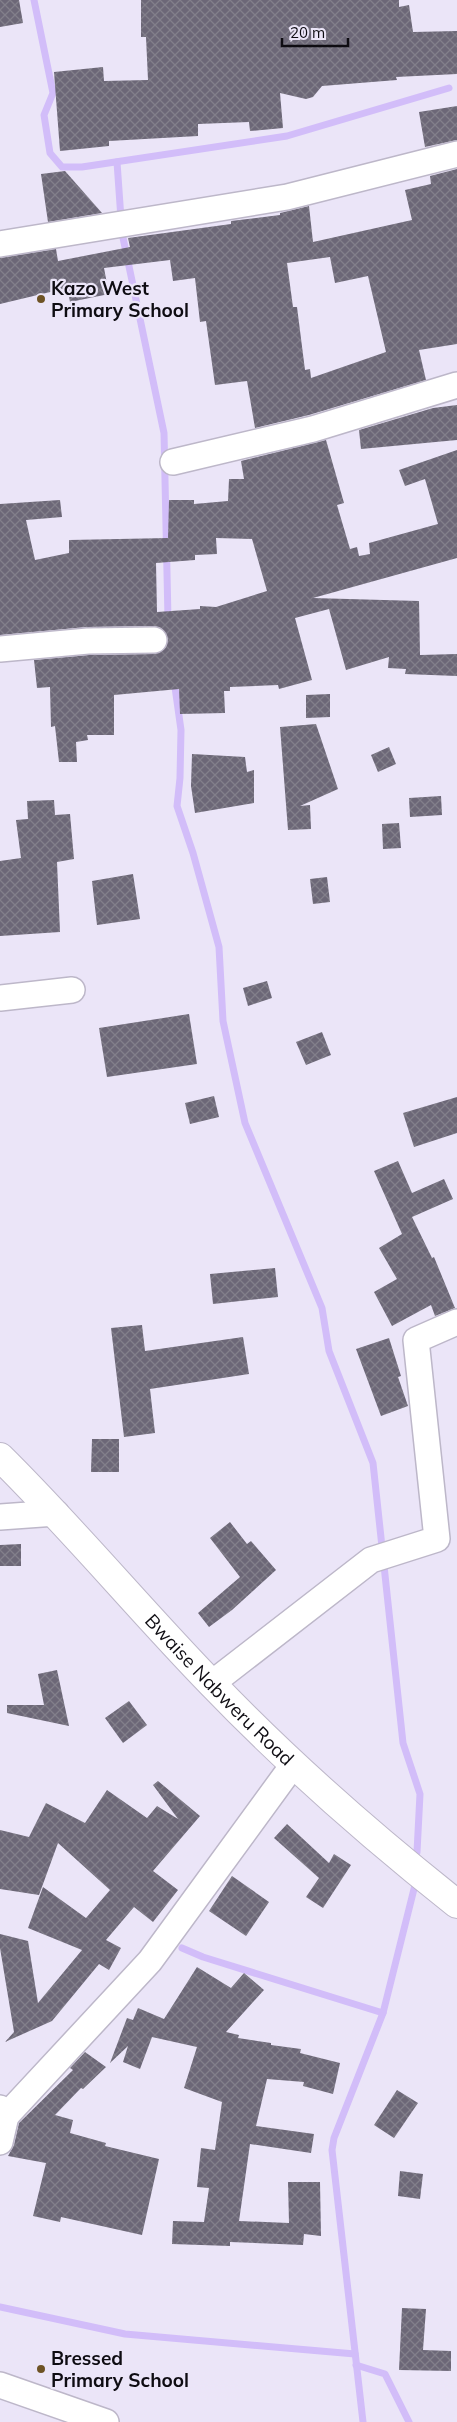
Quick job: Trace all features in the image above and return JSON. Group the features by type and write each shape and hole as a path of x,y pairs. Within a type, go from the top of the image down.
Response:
{"main road":[{"name":"Bwaise Nabweru Road","path":"0,1457 56,1513 211,1684 293,1764 399,1858 457,1904"}],"street":[{"path":"0,244 287,197 457,154"},
{"path":"173,462 313,429 457,385"},
{"path":"0,649 88,641 154,640"},
{"path":"0,998 72,990"},
{"path":"211,1684 371,1560 437,1539 416,1340 457,1322"},
{"path":"0,1516 56,1513"},
{"path":"0,2142 3,2112 150,1961 293,1764"},
{"path":"0,2385 106,2422"}],"building":[{"path":"0,0 19,0 23,23 0,27"},
{"path":"141,0 399,0 399,7 409,5 413,32 457,31 457,74 396,77 397,80 322,86 313,97 306,99 280,93 283,128 250,131 249,122 198,124 198,136 109,141 109,146 60,151 54,72 103,67 104,81 148,80 146,37 141,37"},
{"path":"457,106 457,140 425,147 419,112"},
{"path":"457,169 457,344 419,350 426,380 309,415 255,428 247,381 215,385 206,321 200,322 195,278 173,281 170,260 104,268 109,294 70,302 67,288 0,304 0,258 56,249 58,261 130,247 128,238 231,224 231,221 280,215 280,213 309,206 313,242 412,220 405,190 431,184 430,176","holes":["330,257 335,283 368,276 386,352 311,378 310,369 305,370 297,307 293,307 287,263"]},
{"path":"65,171 102,213 48,222 41,174"},
{"path":"457,405 457,440 361,449 359,430 433,408"},
{"path":"326,440 344,503 337,505 350,549 357,547 359,556 370,554 369,543 438,524 425,479 405,486 399,470 457,450 457,558 313,598 419,601 420,655 457,654 457,676 405,674 406,669 388,668 389,657 346,670 329,609 295,618 312,680 279,689 278,685 230,687 230,691 224,691 225,713 180,714 179,689 114,695 114,735 87,735 88,740 76,742 77,762 59,762 55,726 51,727 50,687 37,688 34,660 89,655 155,654 166,647 168,639 161,628 154,626 87,627 0,635 0,504 60,500 62,517 26,520 35,560 69,553 69,540 168,538 169,500 194,500 194,504 228,501 229,479 244,479 241,461","holes":["216,538 252,539 267,591 216,607 200,606 200,609 157,612 156,563 195,560 195,555 217,554"]},
{"path":"330,694 330,717 306,718 306,695"},
{"path":"316,724 338,789 300,806 310,805 311,829 288,830 280,727"},
{"path":"389,747 396,764 378,772 371,755"},
{"path":"192,754 245,757 247,772 254,770 254,803 195,813 191,786"},
{"path":"441,796 442,815 410,817 409,798"},
{"path":"54,800 55,815 70,814 74,859 57,862 60,932 0,936 0,861 21,858 16,820 28,819 27,801"},
{"path":"399,823 401,848 383,849 382,824"},
{"path":"133,874 140,919 97,925 92,881"},
{"path":"327,877 330,902 313,904 310,879"},
{"path":"267,981 272,998 248,1006 243,988"},
{"path":"189,1014 197,1064 107,1077 99,1028"},
{"path":"322,1032 331,1055 306,1065 296,1042"},
{"path":"214,1096 219,1117 190,1124 185,1103"},
{"path":"457,1097 457,1133 414,1147 403,1113"},
{"path":"398,1161 412,1193 444,1179 453,1199 412,1217 432,1258 434,1257 455,1308 435,1316 431,1305 392,1326 374,1292 397,1279 379,1248 402,1234 374,1171"},
{"path":"275,1268 278,1297 213,1304 210,1274"},
{"path":"142,1325 145,1351 243,1337 249,1374 150,1389 155,1433 124,1437 111,1328"},
{"path":"389,1338 401,1376 398,1377 408,1406 381,1416 356,1349"},
{"path":"92,1439 119,1439 119,1472 91,1472"},
{"path":"230,1522 247,1544 251,1541 276,1570 232,1610 209,1627 198,1613 240,1577 210,1538"},
{"path":"21,1544 21,1566 0,1566 0,1545"},
{"path":"57,1670 69,1726 7,1713 7,1705 44,1705 38,1674"},
{"path":"129,1701 147,1725 123,1743 105,1718"},
{"path":"158,1781 200,1816 153,1871 178,1890 153,1922 134,1907 106,1940 121,1948 109,1970 99,1964 52,2021 5,2042 14,2032 0,1948 0,1934 28,1941 38,2003 82,1950 28,1928 43,1887 86,1918 110,1890 58,1843 39,1895 0,1889 0,1830 29,1837 46,1803 85,1823 107,1790 147,1818 157,1806 178,1819 153,1785"},
{"path":"287,1824 329,1863 334,1854 351,1865 323,1908 306,1897 319,1878 274,1838"},
{"path":"232,1876 269,1902 246,1936 209,1911"},
{"path":"197,1967 231,1988 244,1973 264,1990 226,2032 239,2035 238,2038 301,2049 300,2053 340,2063 333,2094 303,2086 304,2082 267,2079 256,2126 314,2134 311,2153 250,2144 239,2221 289,2223 288,2182 320,2182 321,2236 304,2234 303,2245 230,2242 230,2246 172,2244 173,2221 204,2222 209,2188 197,2187 201,2148 215,2150 222,2102 184,2088 197,2047 152,2037 140,2069 123,2062 128,2046 110,2063 127,2018 133,2020 138,2008 164,2019"},
{"path":"85,2052 106,2067 83,2089 81,2088 55,2115 73,2120 70,2133 106,2143 105,2146 159,2159 142,2235 61,2217 60,2222 33,2216 46,2163 8,2156 14,2145 19,2123 73,2070 70,2068"},
{"path":"397,2090 418,2103 394,2138 374,2125"},
{"path":"400,2171 423,2174 420,2199 398,2196"},
{"path":"402,2308 426,2309 423,2350 451,2351 451,2371 399,2370"}],"waterway":[{"path":"34,0 53,93 44,115 50,153 62,167 82,167 287,136 449,88"},
{"path":"117,162 122,233 164,433 168,619"},
{"path":"174,680 181,730 180,778 177,806 193,853 219,947 223,1021 245,1123 322,1308 329,1351 373,1463 403,1743 420,1794 417,1852"},
{"path":"363,2422 332,2150 334,2138 383,2013 415,1885"},
{"path":"182,1948 203,1957 383,2013"},
{"path":"0,2307 125,2334 355,2354"},
{"path":"356,2365 385,2374 409,2422"}],"place":[{"name":"Kazo West Primary School","path":"41,299"},
{"name":"Bressed Primary School","path":"41,2369"}]}
